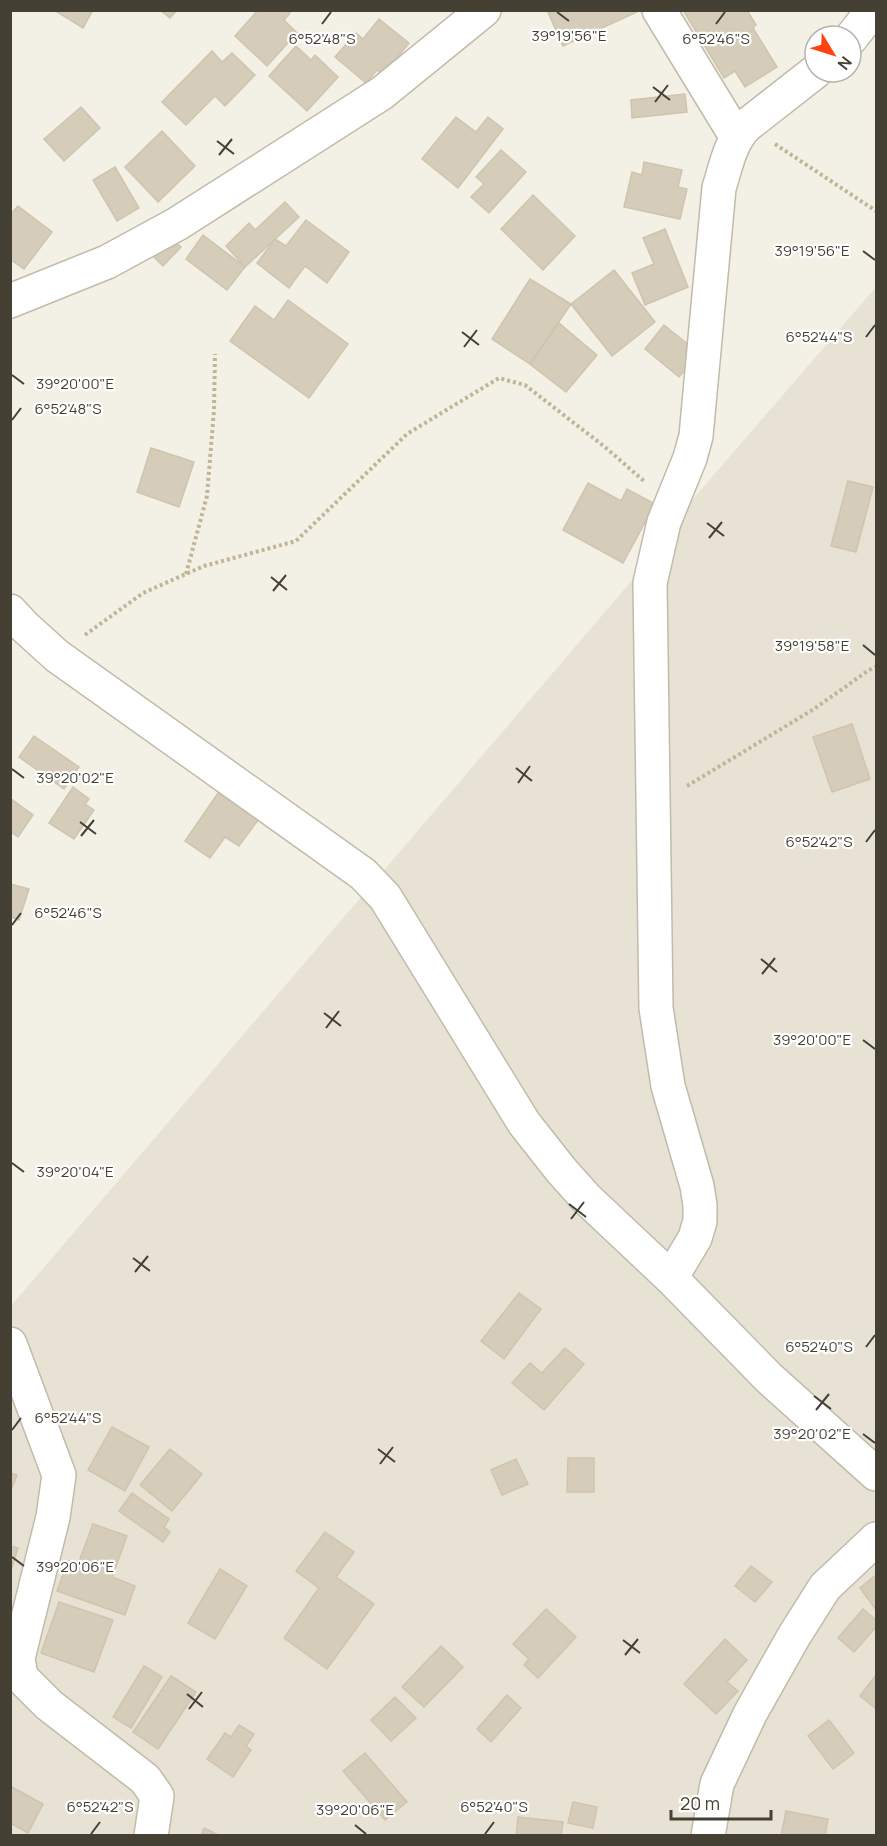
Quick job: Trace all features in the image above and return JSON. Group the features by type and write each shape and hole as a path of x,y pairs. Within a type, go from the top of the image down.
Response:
{"street":[{"path":"10,301 107,262 177,224 382,93 484,10"},
{"path":"658,10 741,131"},
{"path":"862,24 873,10"},
{"path":"671,1278 695,1238 700,1221 700,1205 697,1186 668,1086 656,1008 650,583 664,522 690,458 696,436 719,188 741,131 803,82"},
{"path":"10,611 57,656 363,874 384,897 524,1124 586,1198 671,1278 769,1378 876,1474"},
{"path":"10,1344 59,1475 53,1517 18,1658 21,1677 49,1705 145,1779 157,1796 151,1836"},
{"path":"708,1836 717,1784 750,1714 794,1636 825,1587 876,1539"}],"path":[{"path":"741,131 876,211"},
{"path":"186,575 207,496 214,410 215,354"},
{"path":"57,656 143,593 204,567 296,541 407,434 499,378 525,385 605,447 671,504"},
{"path":"653,806 814,709 876,667"}],"shaded area":[{"path":"876,287 876,1835 11,1836 11,1306 682,522 688,505"}],"building":[{"path":"54,10 93,10 83,28"},
{"path":"160,10 177,10 170,18"},
{"path":"258,10 288,10 290,13 284,20 297,33 267,66 235,36"},
{"path":"547,10 636,10 637,12 563,46"},
{"path":"683,10 747,10 756,25 753,28 777,67 745,87 735,71 724,78"},
{"path":"379,19 409,43 383,75 377,70 366,83 335,57 356,33 363,39"},
{"path":"296,46 311,60 315,55 338,77 307,111 269,76"},
{"path":"212,51 222,62 232,53 255,75 225,106 215,96 186,125 162,102"},
{"path":"685,94 687,112 632,118 631,100"},
{"path":"81,107 100,128 64,161 44,139"},
{"path":"456,117 476,132 488,117 503,129 458,188 422,159"},
{"path":"162,131 195,166 158,202 125,167"},
{"path":"501,150 526,172 489,213 471,197 484,184 476,177"},
{"path":"644,162 682,170 678,187 687,189 680,219 624,207 632,172 642,175"},
{"path":"115,167 139,208 117,221 93,180"},
{"path":"533,195 575,236 543,270 501,229"},
{"path":"285,202 299,217 245,267 226,246 249,223 255,230"},
{"path":"18,206 52,232 24,269 10,259 10,215"},
{"path":"306,220 349,252 327,283 305,266 289,288 257,263 275,239 286,246"},
{"path":"665,229 688,287 645,305 632,273 654,264 643,238"},
{"path":"203,235 245,267 227,290 186,259"},
{"path":"169,237 181,247 163,266 152,255"},
{"path":"614,270 655,322 612,356 571,304"},
{"path":"530,279 571,304 530,364 492,339"},
{"path":"288,300 348,344 309,398 230,341 255,306 274,320"},
{"path":"559,323 597,355 566,392 530,364"},
{"path":"664,325 699,353 679,377 645,349"},
{"path":"151,448 194,462 179,507 137,492"},
{"path":"848,481 873,487 856,552 831,546"},
{"path":"588,483 621,501 627,489 655,504 623,563 563,530"},
{"path":"852,724 870,779 832,792 813,737"},
{"path":"34,736 79,767 64,789 19,757"},
{"path":"73,787 89,799 85,804 94,810 74,839 49,823"},
{"path":"218,793 258,820 239,846 225,837 210,858 185,841"},
{"path":"10,798 33,815 18,837 10,831"},
{"path":"10,884 29,889 19,920 10,917"},
{"path":"519,1293 541,1309 504,1359 481,1341"},
{"path":"565,1348 584,1364 544,1410 512,1383 530,1363 542,1373"},
{"path":"112,1427 149,1447 125,1491 88,1470"},
{"path":"170,1449 202,1474 172,1511 140,1485"},
{"path":"568,1458 594,1458 594,1492 567,1492"},
{"path":"516,1459 528,1484 502,1495 491,1470"},
{"path":"10,1473 17,1475 10,1493"},
{"path":"132,1493 169,1519 164,1527 170,1532 163,1542 119,1511"},
{"path":"93,1524 127,1536 112,1577 135,1586 125,1615 57,1591 68,1561 78,1564"},
{"path":"325,1532 354,1552 336,1577 374,1604 327,1669 284,1638 319,1588 296,1571"},
{"path":"10,1546 18,1548 10,1574"},
{"path":"751,1566 772,1582 755,1602 735,1586"},
{"path":"220,1569 247,1586 215,1639 188,1623"},
{"path":"876,1575 876,1610 860,1588"},
{"path":"59,1602 113,1620 94,1672 41,1653"},
{"path":"546,1609 576,1637 538,1678 524,1665 529,1659 513,1644"},
{"path":"863,1609 876,1620 876,1627 854,1652 838,1638"},
{"path":"725,1639 747,1660 727,1682 738,1691 716,1714 684,1684"},
{"path":"441,1646 463,1667 424,1707 402,1687"},
{"path":"144,1666 162,1677 131,1728 113,1717"},
{"path":"876,1675 876,1709 860,1696"},
{"path":"171,1676 196,1692 158,1749 133,1732"},
{"path":"507,1695 521,1708 491,1742 477,1729"},
{"path":"395,1697 416,1718 391,1741 371,1720"},
{"path":"829,1720 854,1753 833,1769 808,1736"},
{"path":"239,1725 254,1734 246,1746 251,1750 233,1777 207,1759 225,1733 231,1737"},
{"path":"365,1753 407,1802 385,1820 343,1771"},
{"path":"10,1786 43,1804 28,1833 10,1823"},
{"path":"573,1802 597,1807 593,1828 568,1823"},
{"path":"786,1811 828,1819 825,1836 781,1836"},
{"path":"518,1817 563,1822 561,1836 516,1836"},
{"path":"204,1828 220,1836 201,1836"}]}
